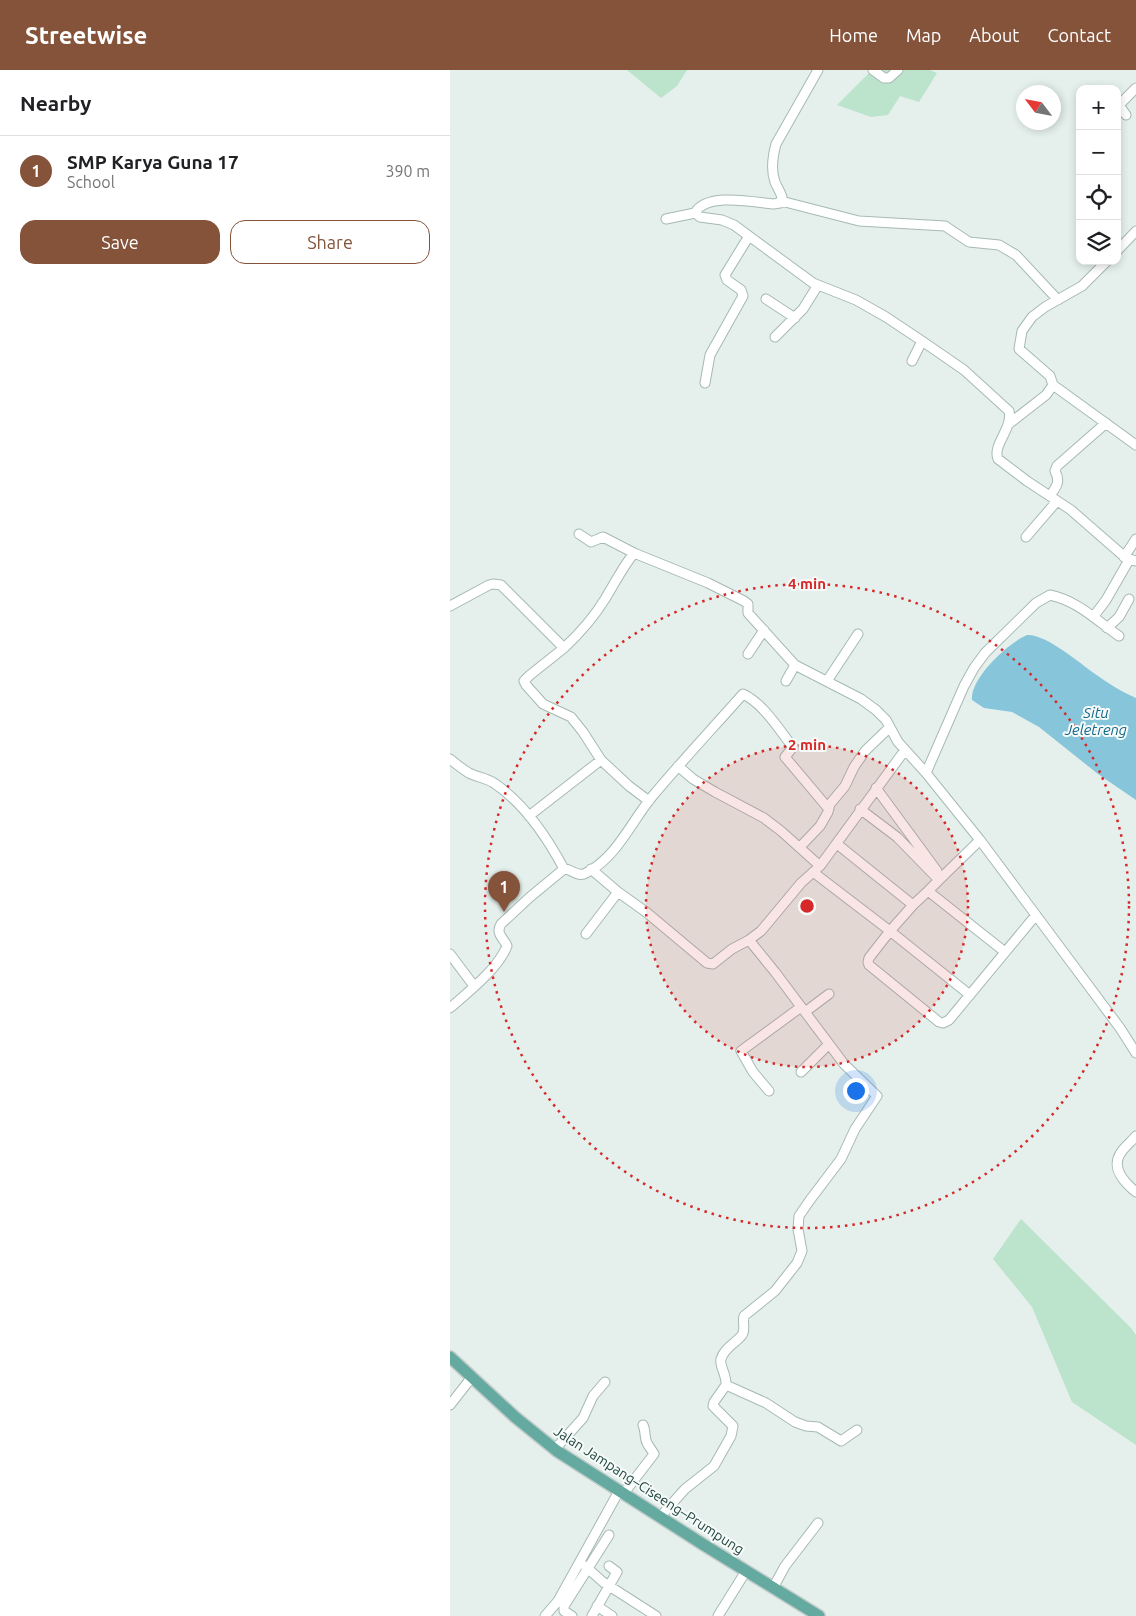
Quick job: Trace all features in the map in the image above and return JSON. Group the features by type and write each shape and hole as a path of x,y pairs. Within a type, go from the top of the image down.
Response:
{"main road":[{"name":"Jalan Jampang–Ciseeng–Prumpung","path":"450,1357 523,1423 555,1449 660,1518 818,1616"}],"street":[{"path":"781,201 780,189 775,182 773,173 776,144 818,70"},
{"path":"873,70 884,78 889,78 898,70"},
{"path":"1126,115 1120,108 1120,104 1136,88"},
{"path":"666,220 695,213 697,209 705,204 720,200 772,204 781,201 859,221 945,226 969,242 999,245 1016,255 1058,300"},
{"path":"695,213 700,217 722,220 734,225 818,285 856,300 886,317 964,370 1006,408 1010,415 1010,423 997,451 998,459 1071,510 1130,559"},
{"path":"1121,247 1136,231"},
{"path":"705,383 710,355 743,296 741,290 726,280 725,275 749,236"},
{"path":"1104,265 1082,286 1045,307 1032,317 1022,331 1019,349 1050,376 1053,385 1136,445"},
{"path":"775,337 810,300 818,285"},
{"path":"766,300 795,318"},
{"path":"912,361 922,341"},
{"path":"1010,423 1046,395 1053,385"},
{"path":"1026,536 1054,498 1059,482 1059,477 1055,471 1057,466 1106,424"},
{"path":"579,534 591,542 603,538 634,553 708,583 744,601 748,604 748,613 796,665 876,710 890,727 898,742 926,773 980,840 1120,1028 1136,1053"},
{"path":"1094,616 1130,559 1136,539"},
{"path":"634,553 620,571 600,607 578,634 524,681 543,704 571,717 601,760 629,786 649,801"},
{"path":"450,606 489,585 501,585 564,648"},
{"path":"926,773 968,676 985,653 1036,603 1050,595 1059,597 1094,616 1119,636"},
{"path":"1107,628 1119,617 1129,599"},
{"path":"748,654 764,630"},
{"path":"827,681 858,634"},
{"path":"786,681 796,665"},
{"path":"450,1008 488,972 506,948 506,943 499,932 501,924 564,869 570,869 582,875 592,869 620,843 649,801 743,694 762,709 793,747 785,757 828,808"},
{"path":"800,847 820,826 830,804 845,786 865,751 890,727"},
{"path":"592,869 707,963 715,962 761,930 801,883 817,869 905,750"},
{"path":"450,759 469,773 493,782 511,797 529,816 555,851 564,869"},
{"path":"529,816 601,760"},
{"path":"678,766 700,783 764,818 800,847 817,869 970,995"},
{"path":"876,788 940,879"},
{"path":"860,809 897,837 940,879"},
{"path":"980,840 913,904 890,931 869,958 868,962 872,969 939,1022 943,1023 949,1020 1036,915"},
{"path":"837,844 913,904"},
{"path":"928,891 1004,952"},
{"path":"586,934 618,892"},
{"path":"660,1518 685,1489 699,1480 714,1466 731,1436 733,1426 713,1406 726,1385 726,1376 720,1363 722,1355 742,1334 744,1316 775,1291 797,1263 802,1246 798,1229 799,1216 841,1159 855,1130 876,1098 875,1094 844,1064 828,1045 803,1009 749,940"},
{"path":"450,954 474,986"},
{"path":"769,1092 753,1072 741,1051 803,1009 829,994"},
{"path":"801,1072 828,1045"},
{"path":"1135,1139 1120,1154 1118,1164 1121,1177 1136,1192"},
{"path":"450,1405 472,1377"},
{"path":"555,1449 562,1439 583,1418 592,1396 605,1382"},
{"path":"726,1385 766,1403 795,1422 806,1426 818,1427 841,1441 857,1430"},
{"path":"546,1616 553,1609 622,1492 654,1454 646,1442 643,1425"},
{"path":"773,1588 785,1566 818,1523"},
{"path":"572,1616 564,1611 564,1606 609,1535"},
{"path":"580,1561 610,1587 656,1616"},
{"path":"592,1616 617,1572 608,1566"},
{"path":"718,1616 746,1571"},
{"path":"597,1606 612,1616"}],"green space":[{"path":"627,70 687,70 677,86 661,98"},
{"path":"872,70 930,70 937,73 919,102 900,96 888,115 871,117 837,105"},
{"path":"1021,1219 1136,1335 1136,1445 1072,1402 1032,1307 993,1259"}],"water":[{"name":"Situ Jeletreng","path":"1027,635 1044,639 1053,644 1105,681 1136,698 1136,800 1098,774 1039,727 1012,712 984,708 972,700 977,682 992,662 1010,645"}],"place":[{"name":"SMP Karya Guna 17","path":"504,912"}]}
